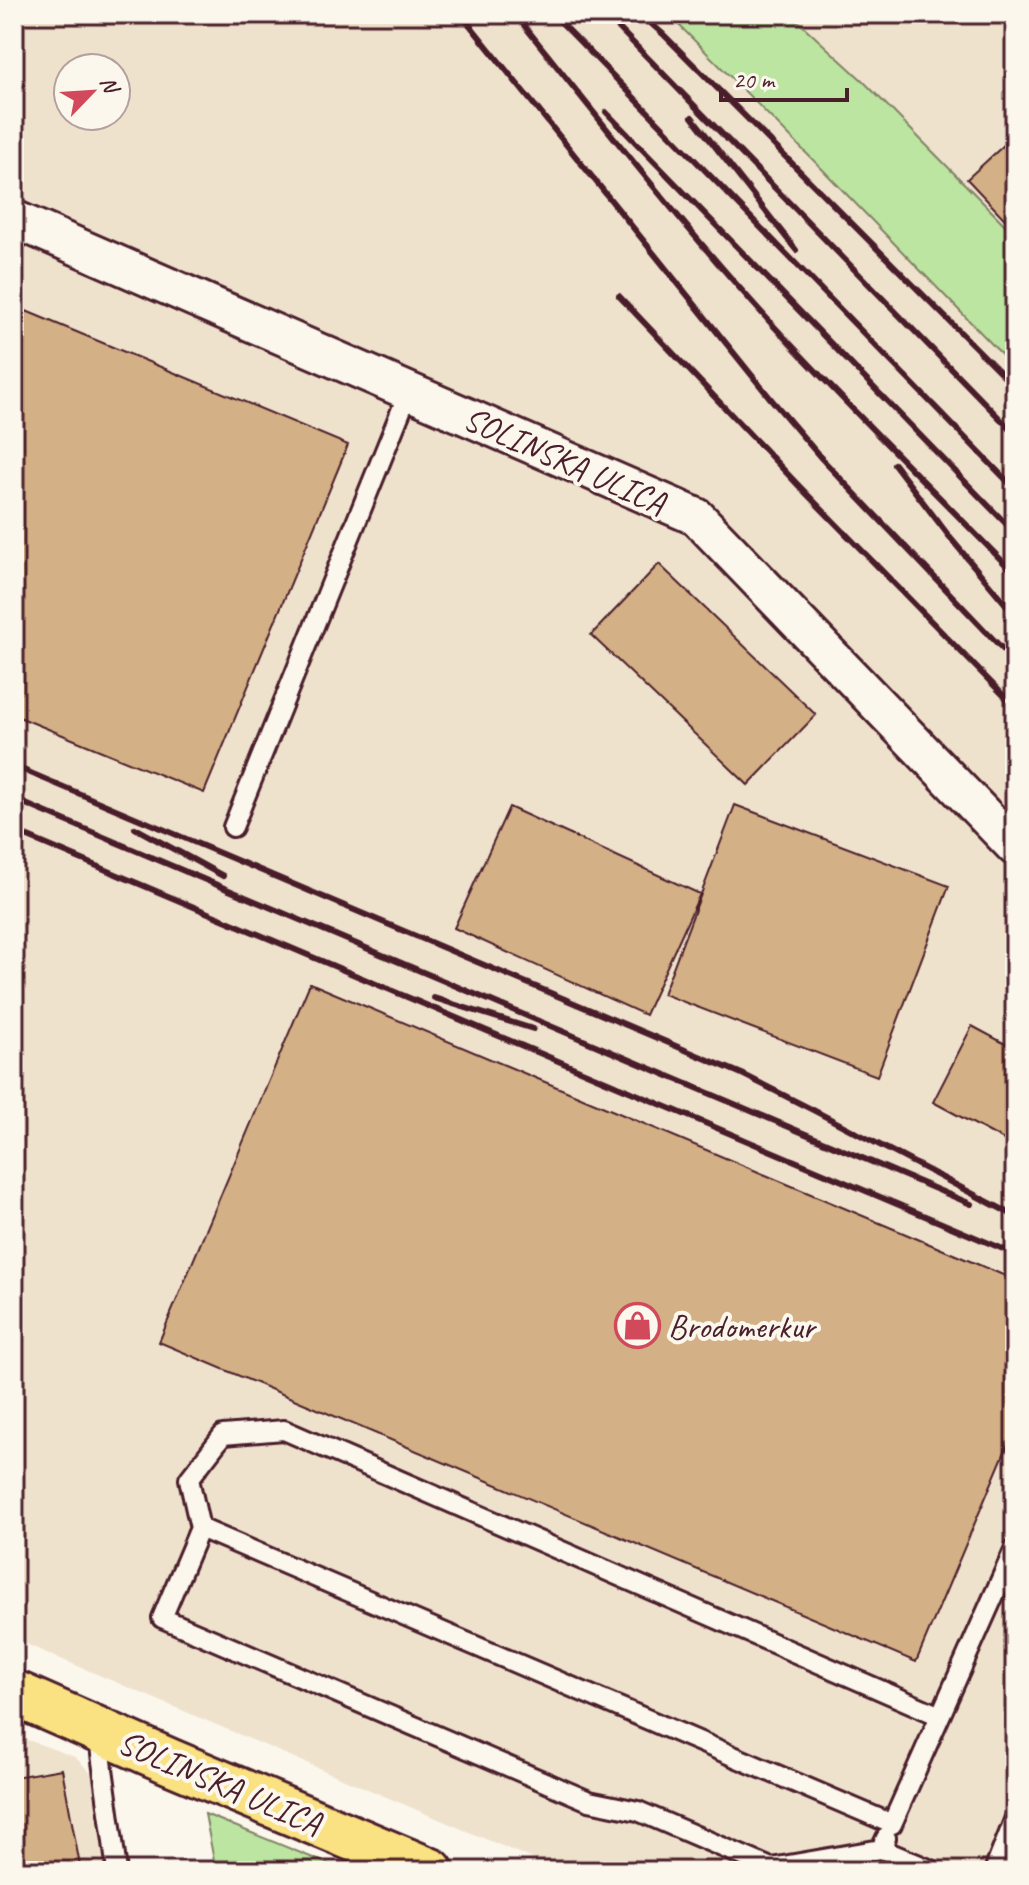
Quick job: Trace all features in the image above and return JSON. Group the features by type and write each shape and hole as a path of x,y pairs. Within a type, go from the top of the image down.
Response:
{"main road":[{"name":"SOLINSKA ULICA","path":"14,1693 431,1871"}],"street":[{"name":"SOLINSKA ULICA","path":"14,219 697,517 1015,847"}],"lane":[{"path":"233,827 409,391"},
{"path":"934,1871 881,1849 771,1868 638,1811 589,1801 162,1618 200,1528 189,1479 223,1435 284,1430 940,1716"},
{"path":"200,1528 892,1824"},
{"path":"881,1849 1015,1548"},
{"name":"SOLINSKA ULICA","path":"98,1729 117,1871"},
{"path":"994,1871 1015,1818"}],"shaded area":[{"name":"Brodomerkur","path":"14,14 668,14 1015,368 1015,1871 561,1871 14,1639"},
{"path":"790,14 1015,14 1015,235 862,80"},
{"path":"14,1735 75,1757 97,1779 111,1871 14,1871"}],"green space":[{"path":"668,14 790,14 862,80 1015,235 1015,368 823,170"},
{"path":"205,1814 345,1871 216,1871"}],"building":[{"path":"1004,145 1015,157 1015,230 967,179"},
{"path":"14,306 348,445 204,793 14,715"},
{"path":"659,564 816,715 748,785 591,635"},
{"path":"735,805 949,886 877,1076 663,994"},
{"path":"509,807 700,894 645,1015 454,928"},
{"path":"310,983 1015,1280 1015,1428 916,1662 159,1342"},
{"path":"972,1026 1015,1049 1015,1146 933,1102"},
{"path":"62,1769 81,1871 14,1871 14,1777"}],"railway":[{"path":"461,14 822,459 1015,662"},
{"path":"515,14 640,170 770,322 1015,574"},
{"path":"553,14 1015,489"},
{"path":"605,14 1015,434"},
{"path":"640,14 1015,387"},
{"path":"606,112 1015,533"},
{"path":"692,117 796,250"},
{"path":"619,296 1015,707"},
{"path":"894,464 1015,615"},
{"path":"14,766 742,1074 1015,1216"},
{"path":"14,799 971,1204"},
{"path":"135,828 223,876"},
{"path":"14,831 1015,1254"},
{"path":"434,998 533,1029"}],"place":[{"name":"Brodomerkur","path":"637,1326"}]}
